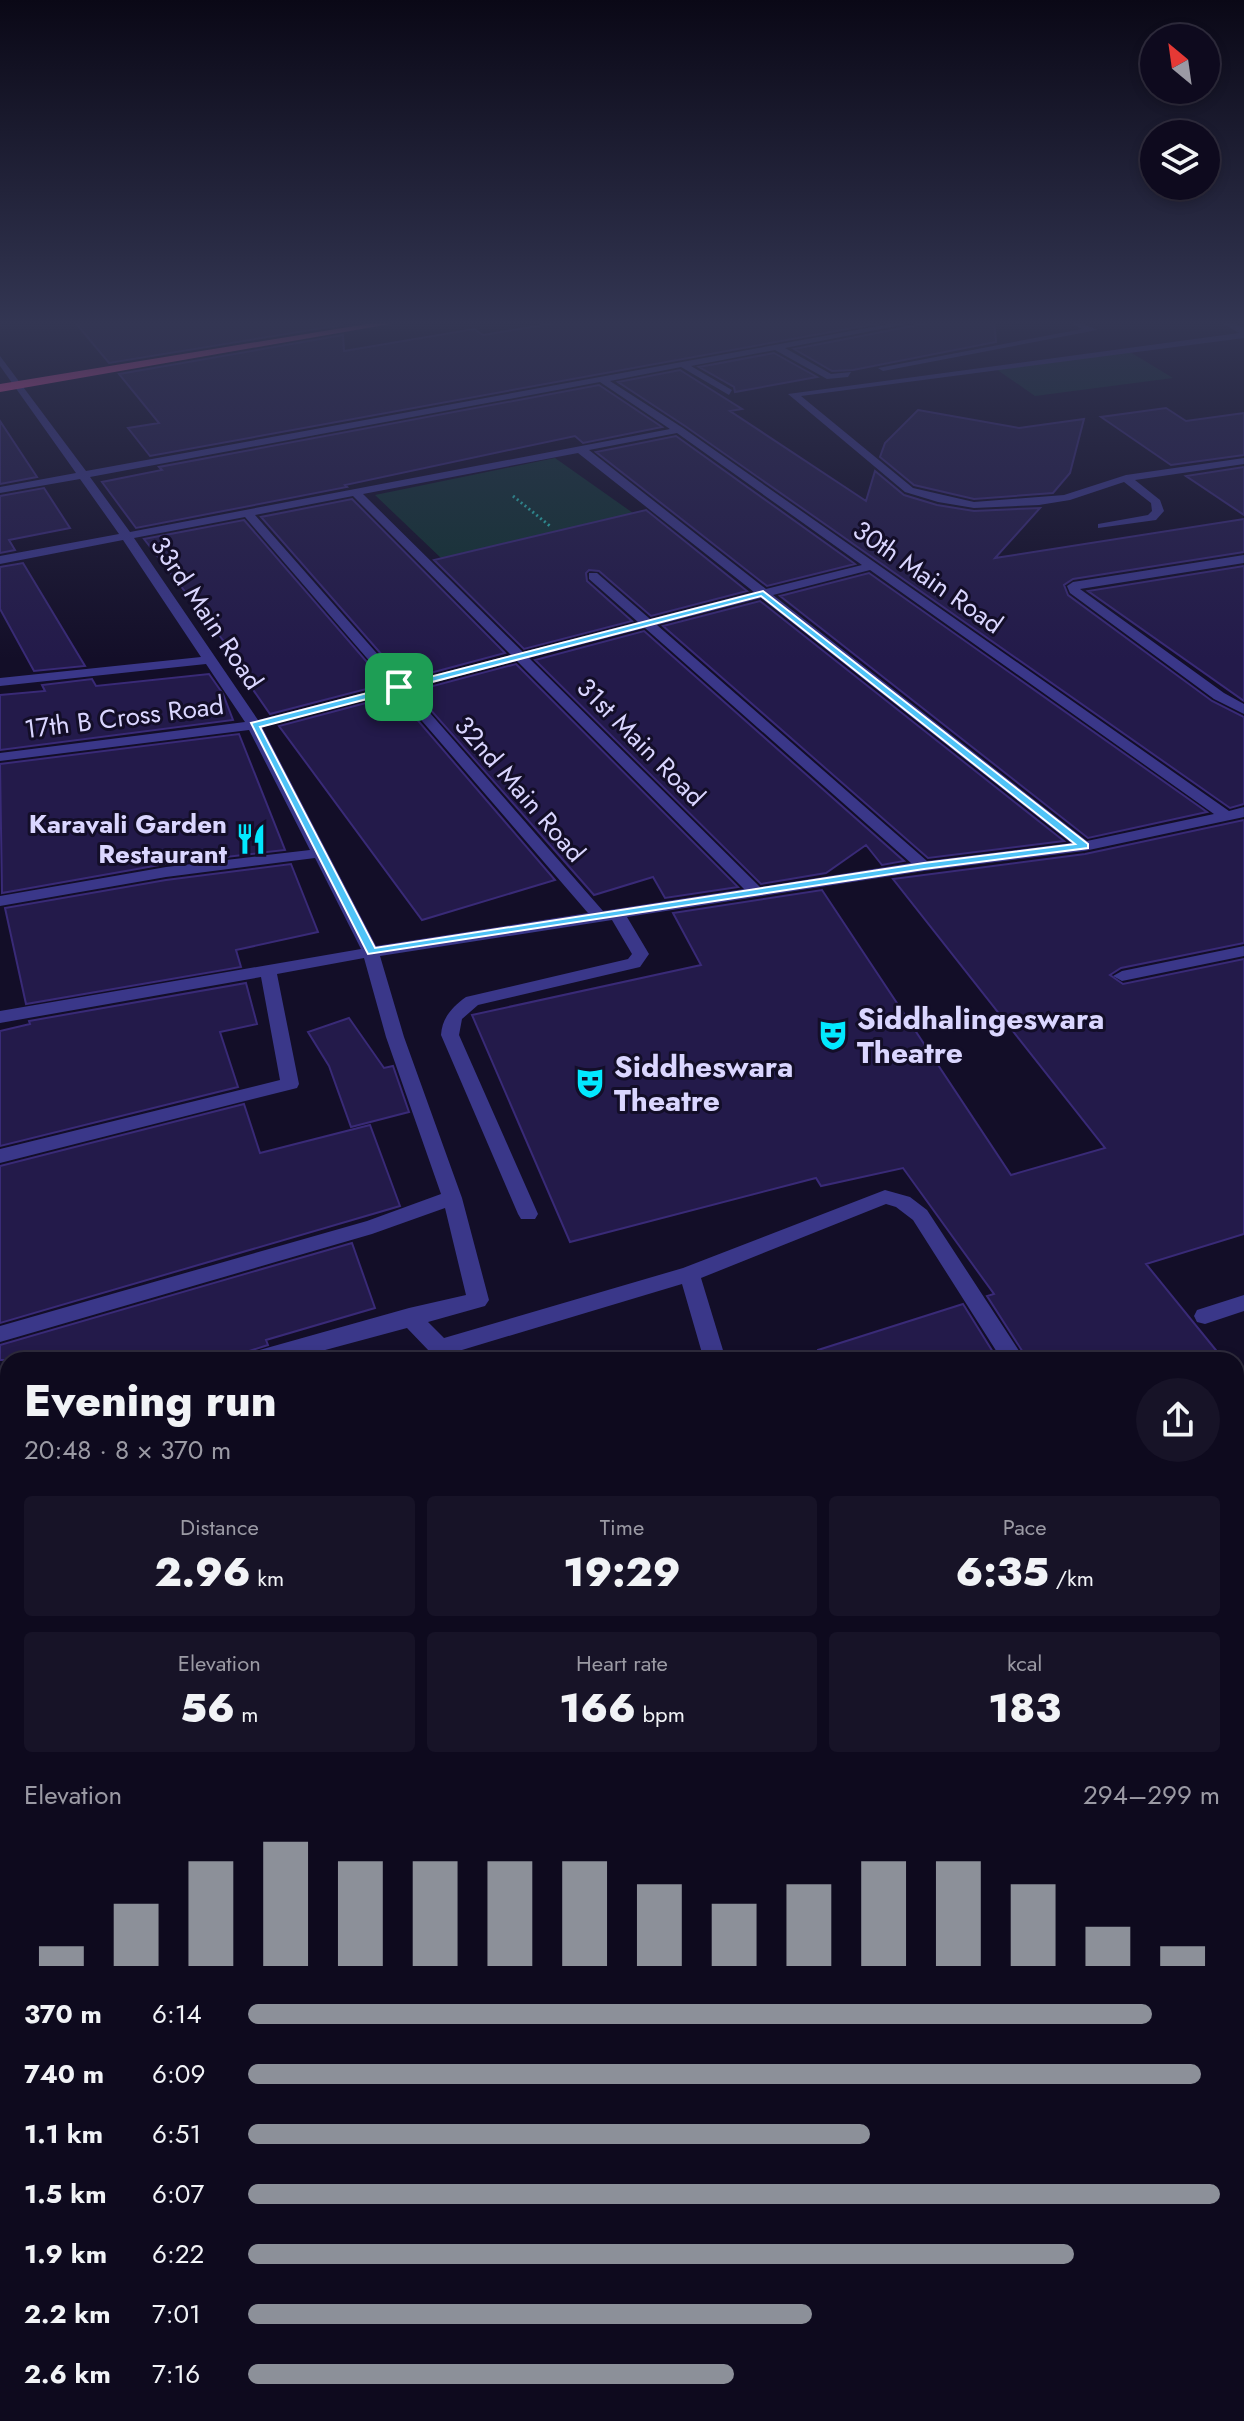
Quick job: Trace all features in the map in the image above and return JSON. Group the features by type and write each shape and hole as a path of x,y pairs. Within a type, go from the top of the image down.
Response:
{"street":[{"name":"33rd Main Road","path":"52,433 126,535 254,725 371,952 395,1037 452,1198 478,1300 409,1316"},
{"path":"0,490 310,433"},
{"path":"0,560 663,433"},
{"name":"30th Main Road","path":"683,433 1225,815"},
{"path":"840,433 909,490 922,497 974,505 1066,498 1126,478 1244,461"},
{"path":"580,449 1084,846"},
{"path":"1102,526 1152,518 1158,511 1156,502 1126,478"},
{"name":"31st Main Road","path":"354,491 756,892"},
{"name":"32nd Main Road","path":"247,512 399,687 641,954 639,959 625,967 472,1001 459,1011 450,1027 450,1035 528,1214"},
{"path":"1244,559 1073,586 1074,590 1219,696 1244,710"},
{"name":"17th B Cross Road","path":"0,757 254,725 871,566"},
{"path":"593,576 924,866"},
{"path":"0,682 208,660"},
{"path":"1219,696 1244,692"},
{"path":"0,1017 371,952 924,866 1084,846 1244,812"},
{"path":"0,901 166,872 320,853"},
{"path":"1122,976 1244,951"},
{"path":"0,1156 290,1084 268,970"},
{"path":"448,1352 689,1274 885,1197 903,1202 920,1215 1009,1352"},
{"path":"0,1334 372,1227 452,1198"},
{"path":"689,1274 713,1352"},
{"path":"1205,1316 1244,1303"},
{"path":"288,1352 409,1316 440,1352"}],"green space":[{"path":"555,458 633,513 441,558 375,495"}],"building":[{"path":"0,433 8,433 37,477 0,484"},
{"path":"132,433 276,433 150,456"},
{"path":"342,433 632,433 583,443 575,436 345,485 347,487 136,528 102,482 162,470 159,467"},
{"path":"695,433 763,433 866,501 875,471 904,495 937,505 974,511 1040,508 995,558 1244,519 1244,552 1073,579 1064,585 1068,595 1212,701 1244,717 1244,804 1230,808"},
{"path":"895,433 1080,433 1070,473 1053,493 974,499 914,485 880,457 885,443"},
{"path":"1124,433 1244,433 1244,455 1171,465"},
{"path":"676,436 855,564 767,586 596,452"},
{"path":"1244,467 1244,515 1186,476"},
{"path":"44,488 70,528 9,540 15,550 0,553 0,496"},
{"path":"352,499 505,653 404,680 261,517"},
{"path":"646,510 747,591 651,616 599,571 589,570 586,573 587,581 632,621 524,649 434,560"},
{"path":"244,520 386,684 270,714 240,671 247,671 144,539"},
{"path":"23,563 85,666 34,671 0,609 0,567"},
{"path":"1244,566 1244,701 1088,591"},
{"path":"869,573 1207,812 1088,838 780,596"},
{"path":"760,601 1064,841 928,858 663,626"},
{"path":"644,631 904,861 882,865 866,845 826,873 761,884 535,660"},
{"path":"516,664 738,887 665,898 653,877 594,895 414,691"},
{"path":"209,674 223,694 233,720 0,750 0,695 45,691 42,685 92,679 96,686"},
{"path":"396,695 555,880 422,920 279,726"},
{"path":"239,734 285,850 165,864 2,893 0,764"},
{"path":"1244,820 1244,943 1121,968 1110,975 1123,984 1244,959 1244,1234 1146,1264 1218,1352 1023,1352 987,1296 994,1294 903,1168 821,1186 816,1178 570,1242 472,1015 701,965 673,913 822,890 1011,1175 1105,1148 893,879 1085,854"},
{"path":"291,864 318,932 236,950 241,967 26,1004 5,908 166,880"},
{"path":"246,983 257,1024 220,1032 238,1087 0,1146 0,1031 30,1024 29,1021"},
{"path":"349,1018 384,1068 393,1066 409,1112 351,1127 329,1066 308,1032"},
{"path":"244,1104 260,1153 370,1125 400,1206 0,1323 0,1166"},
{"path":"352,1243 375,1308 266,1340 268,1345 246,1352 0,1352 0,1345"},
{"path":"963,1304 993,1352 818,1352"}],"place":[{"name":"Karavali Garden Restaurant","path":"251,839"},
{"name":"Siddhalingeswara Theatre","path":"833,1035"},
{"name":"Siddheswara Theatre","path":"590,1083"}],"route":[{"path":"763,593 1084,846 924,866 371,952 254,725 399,687 763,593"}]}
